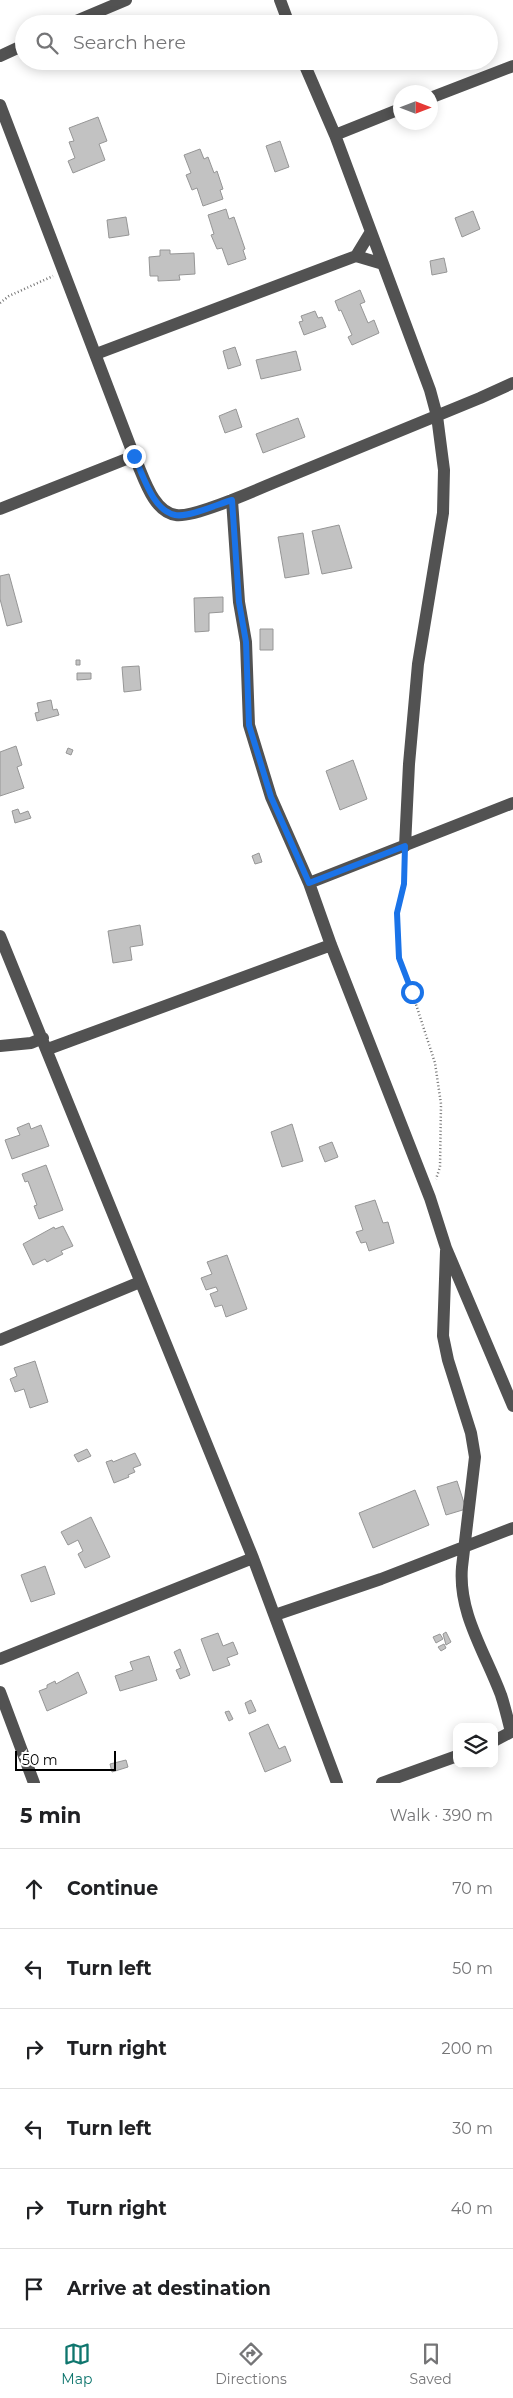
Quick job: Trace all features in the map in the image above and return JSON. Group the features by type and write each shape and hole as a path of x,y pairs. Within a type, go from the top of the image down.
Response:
{"street":[{"path":"90,15 126,0"},
{"path":"280,0 286,15"},
{"path":"0,56 15,49"},
{"path":"438,95 513,66"},
{"path":"307,70 335,135 430,390 437,416 444,470 443,512 418,664 409,764 405,846"},
{"path":"0,106 134,456 155,500 164,510 175,515 185,515 232,500 513,383"},
{"path":"335,135 393,112"},
{"path":"356,256 370,233"},
{"path":"96,354 356,256 383,264"},
{"path":"0,509 134,456"},
{"path":"232,500 239,602 246,642 249,725 271,797 309,883 331,945 430,1198 446,1248 513,1406"},
{"path":"309,883 513,803"},
{"path":"0,936 46,1044 140,1282 253,1558 337,1783"},
{"path":"0,1046 31,1043 46,1044 331,945"},
{"path":"446,1248 443,1336 448,1360 471,1434 475,1457 461,1584 463,1601 501,1695 512,1732 498,1739"},
{"path":"0,1340 140,1282"},
{"path":"275,1615 381,1579 513,1528"},
{"path":"0,1659 253,1558"},
{"path":"0,1692 32,1783"},
{"path":"382,1783 453,1757"}],"path":[{"path":"0,304 9,296 64,272"},
{"path":"405,846 404,884 397,913 399,958 435,1063 441,1104 440,1167 430,1198"}],"building":[{"path":"98,117 107,141 99,144 105,160 73,173 68,161 75,158 69,142 74,141 69,128"},
{"path":"280,141 289,167 275,172 266,146"},
{"path":"200,149 204,159 208,157 214,173 217,171 223,189 220,190 223,199 203,206 197,188 192,190 186,175 191,173 184,155"},
{"path":"226,209 229,219 234,217 245,249 243,250 246,259 228,265 222,248 217,249 211,235 214,234 208,215"},
{"path":"473,211 480,229 462,237 455,218"},
{"path":"126,217 129,235 109,238 107,220"},
{"path":"160,250 170,250 170,254 194,253 195,274 179,275 180,280 158,281 158,276 150,276 149,257 160,256"},
{"path":"444,258 447,272 432,275 430,261"},
{"path":"360,290 365,302 360,304 368,323 374,320 379,333 352,345 348,337 352,335 335,301"},
{"path":"315,311 318,318 322,317 326,327 304,335 299,322 303,321 301,316"},
{"path":"235,347 241,365 228,369 223,351"},
{"path":"296,351 301,370 261,379 256,360"},
{"path":"236,409 242,427 225,433 219,416"},
{"path":"298,418 305,437 263,453 256,434"},
{"path":"339,525 352,568 322,574 312,531"},
{"path":"303,533 309,574 285,578 278,537"},
{"path":"9,574 22,622 7,626 0,599 0,576"},
{"path":"223,597 223,612 209,613 209,631 195,632 194,598"},
{"path":"260,629 273,629 273,650 260,650"},
{"path":"76,660 80,660 80,665 76,665"},
{"path":"139,666 141,690 124,692 122,667"},
{"path":"77,673 91,673 91,679 77,680"},
{"path":"51,700 53,710 57,709 59,715 37,721 35,713 39,712 37,703"},
{"path":"16,746 22,765 17,767 24,788 0,796 0,752"},
{"path":"68,748 73,750 71,755 66,753"},
{"path":"353,760 367,799 340,810 326,771"},
{"path":"18,809 20,814 28,811 31,818 15,823 12,811"},
{"path":"259,853 262,862 255,864 252,856"},
{"path":"140,925 143,945 130,947 132,960 113,963 108,931"},
{"path":"29,1123 31,1129 41,1125 49,1146 12,1159 5,1140 20,1135 17,1128"},
{"path":"292,1124 303,1161 282,1167 271,1132"},
{"path":"332,1142 338,1157 325,1162 319,1147"},
{"path":"46,1165 63,1210 39,1219 34,1206 37,1205 28,1181 25,1182 22,1174"},
{"path":"375,1200 383,1223 388,1222 394,1243 369,1251 366,1242 361,1243 356,1232 363,1230 355,1206"},
{"path":"63,1226 73,1246 61,1251 63,1254 47,1262 45,1259 33,1265 23,1244 54,1227 55,1229"},
{"path":"227,1255 247,1309 226,1317 222,1305 215,1307 210,1294 218,1291 216,1287 206,1290 201,1278 212,1274 207,1262"},
{"path":"35,1361 48,1402 30,1408 24,1389 15,1392 10,1379 17,1376 14,1368"},
{"path":"87,1449 91,1456 78,1462 74,1455"},
{"path":"135,1453 141,1465 133,1468 135,1472 128,1475 129,1477 114,1483 106,1462 112,1460 113,1462"},
{"path":"457,1481 466,1509 446,1515 437,1487"},
{"path":"415,1490 429,1525 373,1548 359,1513"},
{"path":"91,1517 110,1557 85,1568 78,1554 83,1551 78,1540 68,1545 61,1532"},
{"path":"45,1566 55,1594 31,1602 21,1575"},
{"path":"446,1632 451,1642 446,1645 443,1634"},
{"path":"218,1633 223,1646 233,1642 238,1654 227,1658 230,1665 213,1671 201,1639"},
{"path":"440,1634 443,1639 436,1643 433,1637"},
{"path":"444,1644 446,1648 441,1651 438,1647"},
{"path":"180,1649 190,1675 180,1679 176,1670 181,1668 174,1652"},
{"path":"149,1656 157,1680 120,1691 115,1676 133,1670 130,1662"},
{"path":"78,1672 87,1693 47,1711 39,1691 47,1688 47,1685 55,1681 56,1684"},
{"path":"251,1700 256,1711 249,1714 245,1703"},
{"path":"229,1711 233,1719 229,1721 225,1712"},
{"path":"268,1724 279,1749 285,1746 291,1761 265,1772 249,1733"},
{"path":"126,1760 128,1767 112,1772 110,1764"}],"route":[{"path":"134,456 155,500 164,510 175,515 185,515 232,500 239,602 246,642 249,725 256,754 271,797 309,883 405,846 404,884 397,913 399,958 412,992"}]}
